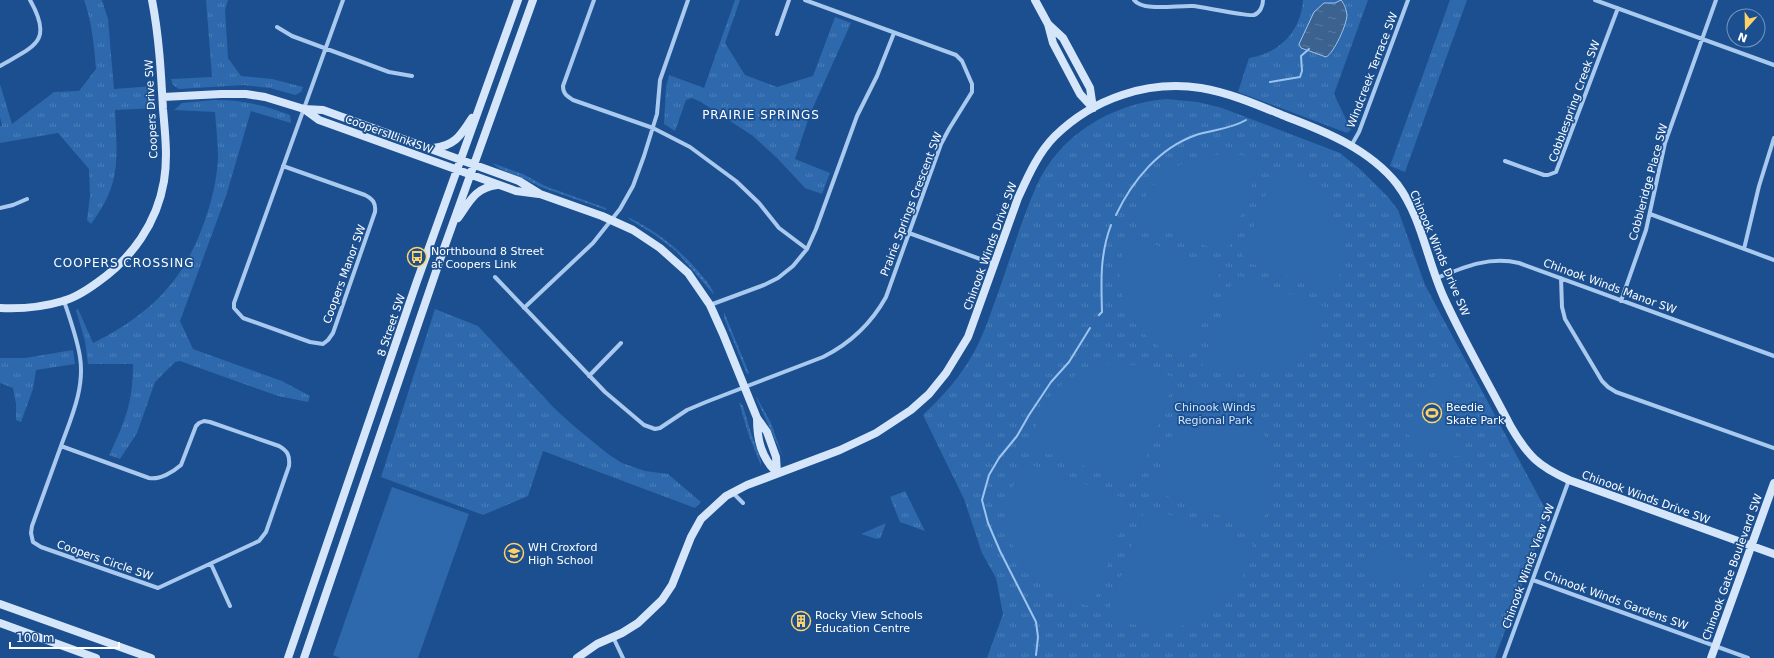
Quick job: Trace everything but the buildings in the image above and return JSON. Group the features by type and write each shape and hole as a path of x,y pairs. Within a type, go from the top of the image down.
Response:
{"street":[{"path":"0,66 32,48 39,40 41,28 30,0"},
{"name":"Coopers Drive SW","path":"0,308 31,307 64,301 90,288 122,263 138,245 150,224 159,202 164,181 166,149 156,22 152,0"},
{"name":"Coopers Manor SW","path":"283,166 365,195 374,202 376,207 333,332 328,340 323,344 310,342 244,318 234,308 234,303 283,166 343,0"},
{"name":"8 Street SW","path":"288,658 460,159 518,0"},
{"path":"304,658 451,227 533,0"},
{"path":"594,0 565,80 563,91 567,96 573,100 653,128 690,147 717,166 749,192 779,228 807,249"},
{"path":"524,308 593,243 619,212 633,186 657,114 660,80 688,0"},
{"path":"777,34 789,0"},
{"path":"710,305 764,285 778,278 793,266 807,249 816,229 857,116 877,76 894,33 805,0"},
{"path":"1035,0 1048,24 1053,43 1080,94 1093,108"},
{"path":"1134,0 1143,7 1192,6 1218,9 1248,16 1254,15 1260,10 1263,0"},
{"name":"Windcreek Terrace SW","path":"1351,146 1359,132 1408,0"},
{"path":"1596,0 1774,65"},
{"name":"Cobbleridge Place SW","path":"1621,300 1646,230 1665,143 1716,0"},
{"name":"Cobblespring Creek SW","path":"1505,161 1544,175 1556,172 1618,8"},
{"path":"1048,24 1063,38 1090,88 1093,108"},
{"path":"277,27 292,36 389,72 412,76"},
{"name":"Prairie Springs Crescent SW","path":"589,376 644,425 655,429 660,428 686,410 823,357 838,349 853,338 878,311 886,297 942,144 958,114 971,96 973,88 962,61 956,55 894,33"},
{"name":"Chinook Winds Drive SW","path":"577,658 597,644 638,624 662,600 672,585 691,537 701,519 711,508 732,492 777,473 840,450 876,433 911,410 929,394 946,373 968,337 1018,198 1025,181 1043,151 1055,137 1070,124 1093,108 1108,100 1130,92 1153,87 1174,86 1202,88 1242,100 1303,122 1351,146 1387,172 1404,194 1414,214 1444,297 1520,443 1535,461 1554,474 1569,480 1774,554"},
{"name":"Coopers Link SW","path":"163,97 246,94 265,97 304,109 323,110 519,181 540,194"},
{"name":"Coopers Link SW","path":"304,109 319,120 470,175 523,193 540,194"},
{"path":"430,148 450,145 457,139 478,109"},
{"path":"1744,249 1763,173 1774,138"},
{"path":"451,227 479,191 486,186 499,185"},
{"path":"540,194 612,220 648,239 673,259 691,277 710,305 723,334 756,418 757,434 766,462 777,473"},
{"path":"0,208 13,205 27,199"},
{"path":"1650,214 1774,260"},
{"path":"909,233 994,264"},
{"name":"Chinook Winds Manor SW","path":"1437,278 1482,262 1506,260 1529,266 1774,356"},
{"path":"495,278 589,376 620,343"},
{"path":"1561,278 1562,307 1565,319 1602,381 1608,387 1616,392 1774,448"},
{"name":"Coopers Circle SW","path":"61,446 154,478 159,478 181,465 196,426 204,421 218,424 284,449 290,460 263,537 255,544 158,588 36,544 32,538 32,526 78,397 81,369 80,357 64,301"},
{"name":"Chinook Winds View SW","path":"1504,658 1569,480"},
{"name":"Chinook Gate Boulevard SW","path":"1711,658 1774,483"},
{"path":"732,492 743,503"},
{"path":"211,564 230,606"},
{"name":"Chinook Winds Gardens SW","path":"1533,580 1748,658"},
{"path":"0,604 151,658"},
{"path":"0,623 96,658"},
{"path":"613,637 623,658"}],"green space":[{"path":"84,0 102,0 108,19 114,89 154,86 156,108 115,110 116,156 113,183 108,196 91,224 87,220 90,196 89,169 58,133 0,143 0,126 2,126 0,117 0,84 12,124 54,92 79,91 96,69 91,25"},
{"path":"206,0 228,0 225,10 228,58 241,76 272,79 303,87 301,92 295,95 270,88 243,85 179,89 173,85 171,79 212,77"},
{"path":"735,0 740,0 725,43 745,75 777,87 813,76 835,17 851,23 810,114 795,159 830,173 822,194 805,188 778,159 753,136 701,102 692,98 686,100 675,131 664,124 666,87 669,75 704,88"},
{"path":"1303,0 1368,0 1334,94 1351,130 1347,133 1238,92 1249,58 1270,51 1287,39 1298,21"},
{"path":"1450,0 1467,0 1405,172 1390,166"},
{"name":"Chinook Winds Regional Park","path":"1166,99 1198,102 1222,108 1340,153 1361,170 1388,197 1398,210 1425,285 1548,514 1495,658 987,658 1003,614 996,578 982,553 964,499 923,415 957,377 969,361 977,346 988,320 1030,201 1046,168 1058,152 1089,125 1107,115 1146,102"},
{"path":"215,100 244,102 272,108 290,115 291,123 251,111 226,196 180,321 193,349 282,381 310,396 308,402 278,396 180,361 175,362 155,382 137,433 120,459 109,455 124,422 130,401 133,364 88,364 85,341 76,310 78,309 93,343 132,320 163,294 176,278 197,242 205,220 214,189 218,158 215,112 174,110 182,103"},
{"path":"1222,154 1242,155 1261,161 1228,250 1223,252 1134,220 1148,193 1167,173 1179,165 1192,160"},
{"path":"492,163 523,174 545,186 606,208 606,210 541,187 500,169"},
{"path":"1276,167 1296,176 1312,188 1325,201 1335,217 1340,234 1342,253 1340,273 1334,294 1245,261 1243,255"},
{"path":"628,217 669,243 687,259 703,277 714,295 676,251 652,233 630,220"},
{"path":"1128,235 1217,267 1220,273 1188,361 1173,355 1146,336 1136,324 1128,310 1120,279 1121,258"},
{"path":"1240,276 1329,308 1319,331 1311,343 1300,354 1274,369 1246,374 1216,371 1202,367 1234,278"},
{"path":"435,309 478,326 554,408 608,454 622,463 645,471 668,474 701,502 695,508 543,451 528,496 483,515 381,477"},
{"path":"724,312 749,373 747,374 724,318"},
{"path":"73,350 75,364 36,370 33,389 21,422 16,420 16,404 13,388 0,383 0,358 25,358"},
{"path":"1113,363 1143,366 1175,378 1138,480 1131,483 1030,447 1040,414 1045,403 1052,394 1060,386 1080,373 1091,368"},
{"name":"Beedie Skate Park","path":"1440,371 1444,371 1451,375 1453,391 1450,397 1440,405 1448,414 1455,416 1456,412 1466,405 1473,407 1474,410 1473,416 1466,425 1463,426 1457,423 1454,430 1455,436 1461,437 1461,457 1414,447 1414,441 1406,432 1436,374"},
{"path":"1191,385 1222,394 1239,404 1250,414 1266,439 1274,468 1274,483 1270,502 1259,530 1157,492 1153,486"},
{"path":"756,396 771,423 783,457 757,400"},
{"path":"739,402 743,406 761,461 761,466 748,433"},
{"path":"1024,462 1126,499 1129,506 1092,607 1061,597 1044,587 1023,565 1016,552 1008,523 1008,508 1012,489"},
{"path":"392,487 469,514 418,658 340,658 333,655"},
{"path":"905,491 925,531 900,522 890,497"},
{"path":"1151,508 1253,545 1243,576 1233,593 1211,614 1184,626 1169,629 1154,629 1135,625 1108,613 1144,512"},
{"path":"886,523 880,539 861,534"},
{"path":"1368,546 1430,566 1421,590 1360,570"}],"water":[{"path":"1341,0 1346,9 1347,15 1340,38 1333,50 1326,57 1301,48 1299,44 1314,12 1324,3 1335,3"}],"waterway":[{"path":"1270,82 1300,77 1302,71 1301,56 1309,49"},
{"path":"1116,215 1130,190 1139,178 1148,167 1170,148 1196,135 1228,127 1246,120"},
{"path":"1099,315 1102,312 1103,257 1107,236 1111,225"},
{"path":"1036,655 1038,637 1036,622 1000,551 988,523 982,500 989,475 999,458 1017,436 1051,382 1069,362 1090,328"}],"place":[{"name":"Northbound 8 Street at Coopers Link","path":"417,257"},
{"name":"Beedie Skate Park","path":"1432,413"},
{"name":"WH Croxford High School","path":"514,553"},
{"name":"Rocky View Schools Education Centre","path":"801,621"}],"district":[{"name":"PRAIRIE SPRINGS","path":"761,115"},
{"name":"COOPERS CROSSING","path":"124,263"}]}
